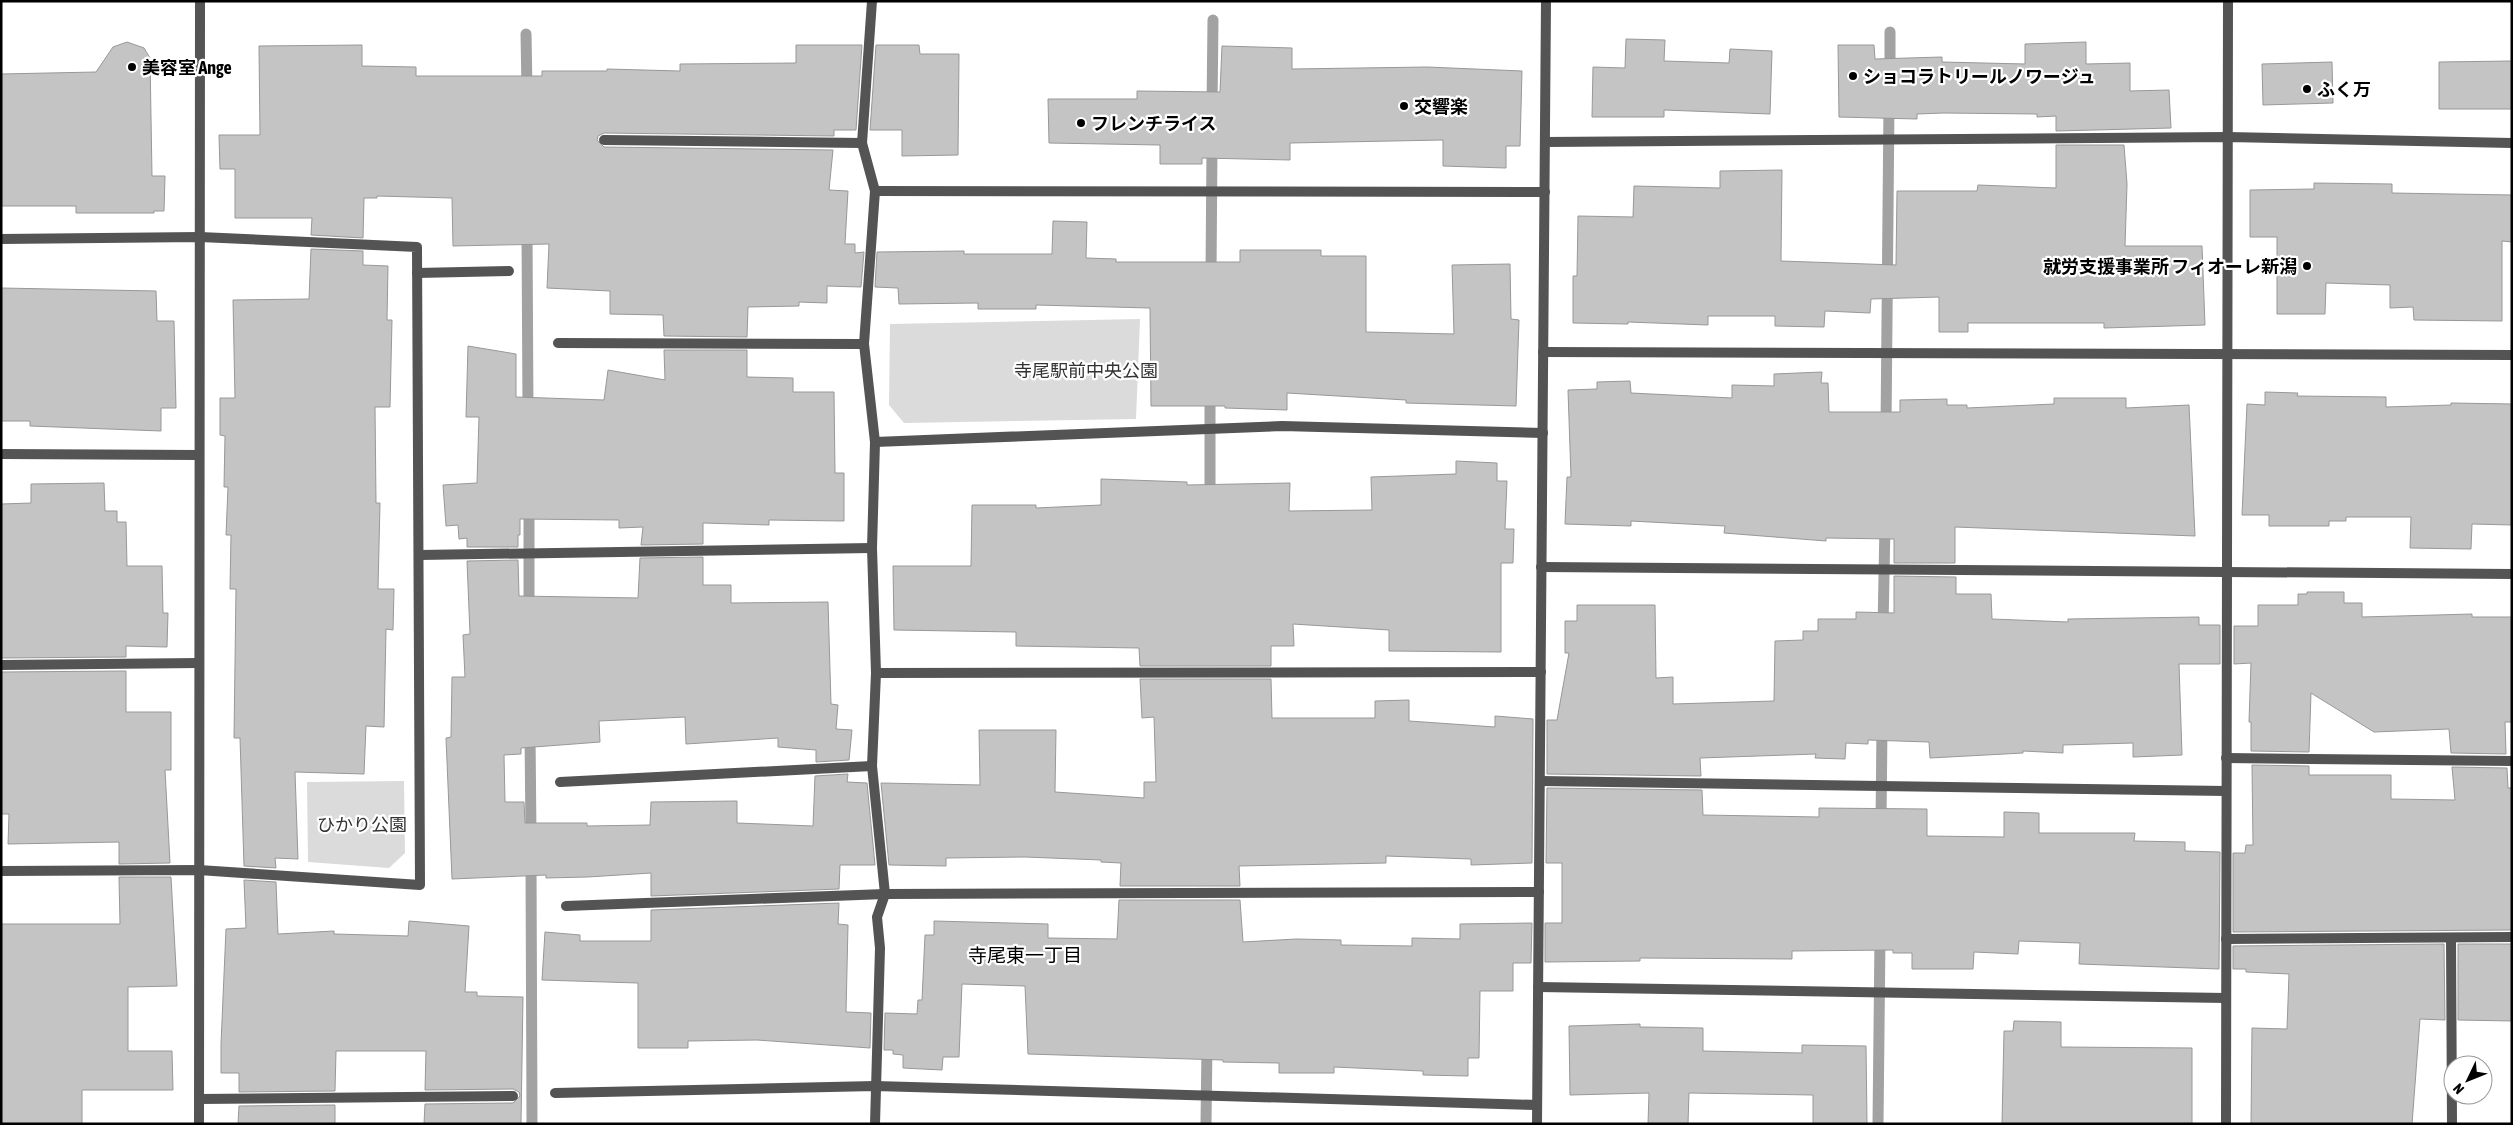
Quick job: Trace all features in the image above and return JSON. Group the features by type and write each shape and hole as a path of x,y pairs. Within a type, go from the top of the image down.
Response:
{"street":[{"path":"199,1124 200,1"},
{"path":"872,1 862,143 875,190 864,344 875,442 872,548 876,673 872,766 885,894 877,917 880,948 875,1124"},
{"path":"1537,1124 1546,1"},
{"path":"2226,1124 2228,1"},
{"path":"1545,142 2228,138 2512,144"},
{"path":"604,140 862,143"},
{"path":"875,190 1545,192"},
{"path":"1,239 200,237 417,247 420,555 420,885 199,870 1,871"},
{"path":"417,273 509,271"},
{"path":"558,343 864,344"},
{"path":"1543,352 2512,356"},
{"path":"875,442 1282,426 1543,433"},
{"path":"1,454 200,455"},
{"path":"420,555 872,548"},
{"path":"1541,567 2512,574"},
{"path":"1,665 200,664"},
{"path":"876,673 1540,672"},
{"path":"2226,758 2512,762"},
{"path":"560,782 872,766"},
{"path":"1540,781 2226,791"},
{"path":"566,906 885,894 1539,892"},
{"path":"2226,940 2512,937"},
{"path":"2451,938 2452,1124"},
{"path":"1538,988 2226,998"},
{"path":"555,1093 875,1086 1537,1105"},
{"path":"199,1099 514,1096"}],"green space":[{"name":"寺尾駅前中央公園","path":"1140,319 1136,419 904,423 889,405 890,324"},
{"name":"ひかり公園","path":"404,781 405,853 389,868 308,862 307,782"}],"building":[{"path":"1626,39 1665,40 1664,61 1729,63 1730,49 1772,51 1770,114 1664,110 1664,117 1592,117 1593,67 1625,68"},
{"path":"127,42 144,48 150,58 152,176 165,176 164,211 154,211 154,213 76,213 76,206 1,206 1,74 96,72 113,47"},
{"path":"2086,42 2086,64 2130,63 2130,91 2169,90 2171,128 2056,131 2056,116 2037,117 2037,114 1917,114 1917,119 1839,117 1838,45 1874,45 1875,59 1942,57 1942,62 2025,64 2025,44"},
{"path":"362,45 362,66 416,67 416,76 542,76 542,71 607,71 607,69 680,71 680,64 796,63 796,45 862,45 856,130 834,130 834,136 604,133 598,136 597,140 604,147 833,150 829,190 848,191 845,244 855,244 855,253 864,252 861,287 827,286 827,303 799,302 799,306 748,307 747,337 664,336 663,315 610,314 610,291 547,288 549,244 453,246 452,198 377,196 377,198 364,198 363,238 311,235 312,218 235,218 235,169 220,169 219,135 260,135 259,46"},
{"path":"876,45 919,45 920,54 959,54 958,155 902,156 902,130 870,130"},
{"path":"1222,46 1292,48 1292,69 1427,67 1522,71 1520,146 1506,146 1506,168 1443,166 1443,140 1290,143 1290,160 1202,158 1202,164 1160,164 1160,145 1049,143 1048,99 1137,99 1137,91 1220,92"},
{"path":"2512,61 2512,109 2439,109 2439,62"},
{"path":"2332,62 2333,103 2263,105 2262,64"},
{"path":"2056,145 2124,145 2127,184 2125,246 2202,246 2205,325 2104,328 2104,323 1968,323 1968,332 1939,332 1939,297 1871,299 1870,313 1825,311 1824,327 1775,326 1775,316 1708,316 1708,325 1628,322 1628,324 1573,323 1573,276 1577,276 1578,216 1633,217 1634,186 1720,188 1720,171 1782,170 1781,261 1896,265 1897,191 1977,191 1978,185 2056,188"},
{"path":"2314,183 2392,184 2392,193 2512,195 2512,242 2502,241 2502,321 2414,320 2413,307 2390,308 2390,285 2326,283 2325,314 2277,314 2277,237 2250,237 2250,190 2314,189"},
{"path":"1053,221 1087,222 1086,258 1116,259 1116,262 1240,262 1240,250 1321,250 1321,256 1366,256 1366,332 1454,334 1452,265 1510,264 1511,319 1519,320 1516,406 1406,403 1406,400 1287,393 1287,410 1225,408 1225,406 1151,406 1150,308 1036,305 1036,309 978,309 978,303 899,304 898,288 875,287 877,252 964,251 964,254 1052,254"},
{"path":"311,249 363,251 363,265 388,266 387,320 392,320 390,407 375,407 376,503 380,503 378,589 394,589 393,630 386,629 384,727 366,726 364,774 295,772 298,859 275,858 276,868 244,866 240,738 234,738 236,589 230,589 231,535 226,535 228,487 224,487 225,436 220,435 220,398 235,398 233,300 309,299"},
{"path":"1,288 156,291 157,321 174,321 176,408 161,408 161,431 30,426 30,421 1,421"},
{"path":"468,346 516,354 516,397 604,400 608,370 665,380 664,350 747,350 747,377 793,378 793,392 834,392 835,473 844,473 844,521 769,520 769,525 703,523 703,544 641,545 643,527 619,528 619,520 520,519 518,547 467,547 467,538 459,539 458,525 446,526 443,485 477,483 479,417 466,417"},
{"path":"1822,372 1821,383 1828,383 1829,412 1900,412 1900,400 1947,399 1947,405 1967,405 1967,408 2054,404 2054,398 2126,398 2126,408 2189,405 2195,536 1955,527 1955,563 1894,563 1894,539 1826,538 1826,541 1724,533 1725,526 1631,521 1631,526 1565,524 1567,477 1571,477 1568,390 1597,389 1597,382 1630,381 1631,393 1732,398 1732,385 1774,386 1774,374"},
{"path":"2265,392 2298,393 2297,396 2386,397 2386,407 2451,405 2451,403 2512,404 2512,525 2472,524 2471,549 2410,548 2411,517 2346,517 2346,521 2329,521 2329,526 2269,526 2269,515 2242,515 2247,404 2265,405"},
{"path":"1456,461 1497,463 1497,481 1507,481 1505,529 1514,529 1513,563 1501,563 1501,652 1389,651 1389,630 1293,624 1294,646 1271,646 1271,666 1140,666 1139,648 1016,646 1016,632 894,630 893,566 971,566 972,505 1036,505 1036,508 1101,505 1101,479 1187,482 1187,485 1290,483 1289,511 1372,510 1371,477 1456,474"},
{"path":"104,483 105,511 117,511 117,522 126,522 127,566 162,566 163,613 168,613 167,647 126,646 126,657 1,658 1,504 31,503 31,484"},
{"path":"703,557 703,585 731,585 731,603 828,602 831,704 838,705 836,729 852,730 849,760 816,762 816,750 778,747 778,738 686,744 685,717 599,721 600,742 521,748 521,754 504,755 505,802 524,802 525,823 587,823 587,826 650,825 651,802 737,801 737,823 813,826 815,776 848,774 847,782 867,783 875,865 840,865 839,889 651,896 651,873 588,877 546,878 546,875 452,879 446,738 451,737 452,677 465,677 463,635 470,634 467,561 518,560 519,596 638,598 640,558"},
{"path":"1894,576 1956,577 1956,594 1991,594 1992,619 2068,622 2068,619 2199,617 2199,625 2220,625 2220,664 2179,664 2182,755 2133,757 2133,743 2063,745 2063,753 2023,751 2023,753 1930,758 1929,742 1868,740 1868,744 1846,743 1845,759 1815,758 1816,754 1700,758 1701,776 1547,774 1547,720 1557,720 1569,653 1565,653 1565,621 1577,621 1577,605 1655,605 1656,678 1673,677 1673,704 1774,701 1775,641 1803,640 1803,631 1818,631 1818,619 1856,619 1856,612 1894,613"},
{"path":"2307,592 2344,592 2344,603 2362,603 2362,617 2472,614 2472,617 2512,617 2512,722 2505,722 2506,754 2451,753 2449,729 2374,732 2311,693 2309,752 2251,751 2251,722 2249,722 2251,663 2234,664 2234,626 2258,626 2258,605 2298,605 2298,594 2307,594"},
{"path":"126,671 126,712 171,712 171,770 165,770 170,863 119,864 119,842 8,844 9,814 1,814 1,672"},
{"path":"1140,679 1271,679 1272,718 1375,718 1375,701 1409,700 1409,721 1495,727 1495,716 1533,719 1532,863 1471,865 1471,859 1386,856 1386,863 1239,866 1240,886 1120,886 1121,863 1101,862 1101,860 1025,857 946,858 946,866 889,865 881,783 980,785 979,730 1056,730 1055,792 1144,798 1144,782 1156,782 1154,717 1142,718"},
{"path":"2252,765 2309,766 2309,775 2391,775 2391,799 2455,800 2452,767 2507,768 2508,788 2512,788 2512,930 2233,932 2233,853 2245,853 2246,845 2253,845"},
{"path":"1547,788 1702,790 1703,815 1819,817 1819,808 1927,809 1927,836 2004,837 2004,812 2039,813 2039,833 2135,833 2134,841 2185,842 2185,851 2220,852 2219,969 2079,964 2080,943 2019,941 2018,954 1974,952 1973,969 1912,969 1912,953 1893,953 1893,950 1792,951 1792,959 1640,958 1640,961 1545,962 1545,923 1562,923 1562,863 1546,863"},
{"path":"119,877 171,877 177,986 128,987 128,1051 172,1051 173,1090 82,1090 82,1124 1,1124 1,924 120,924"},
{"path":"244,880 276,882 278,934 334,931 334,934 408,936 409,921 469,926 465,992 477,992 477,996 523,997 521,1124 424,1124 425,1104 513,1103 520,1096 519,1092 513,1089 425,1090 426,1051 336,1051 335,1091 239,1092 239,1073 221,1073 221,1044 226,929 246,928"},
{"path":"1119,900 1240,900 1243,942 1296,939 1341,940 1341,945 1412,946 1412,938 1460,939 1460,924 1532,923 1531,963 1513,963 1513,991 1480,991 1479,1058 1468,1058 1468,1076 1423,1075 1423,1071 1334,1067 1334,1073 1279,1073 1279,1063 1028,1054 1025,986 962,984 959,1057 943,1057 942,1070 903,1068 903,1055 893,1054 893,1050 884,1050 885,1013 917,1014 918,1000 922,1000 925,935 934,935 934,921 1048,924 1048,938 1117,939"},
{"path":"839,903 838,924 848,925 846,1012 871,1013 870,1048 757,1040 688,1041 688,1048 638,1048 638,983 542,980 545,932 580,935 580,941 651,941 651,910"},
{"path":"2444,944 2445,1020 2420,1019 2412,1124 2251,1124 2252,1028 2287,1029 2289,974 2246,972 2246,969 2233,969 2233,946"},
{"path":"2458,944 2512,944 2512,1021 2458,1020"},
{"path":"2014,1021 2061,1022 2061,1047 2192,1048 2192,1124 2002,1124 2004,1031 2013,1031"},
{"path":"1640,1024 1640,1027 1703,1028 1703,1051 1802,1053 1802,1045 1866,1046 1867,1124 1813,1124 1813,1095 1689,1093 1688,1124 1648,1124 1649,1093 1570,1095 1569,1026"},
{"path":"335,1105 335,1124 238,1124 239,1106"}],"waterway":[{"path":"1212,106 1213,20"},
{"path":"1890,32 1890,73"},
{"path":"526,34 527,90"},
{"path":"1886,428 1889,104"},
{"path":"1211,276 1212,144"},
{"path":"527,231 528,412"},
{"path":"1210,392 1210,498"},
{"path":"529,506 529,610"},
{"path":"1883,628 1885,524"},
{"path":"1881,823 1882,726"},
{"path":"530,733 531,837"},
{"path":"531,861 532,1124"},
{"path":"1878,1124 1880,936"},
{"path":"1206,1124 1207,1044"}],"place":[{"name":"美容室 Ange","path":"132,67"},
{"name":"ショコラトリールノワージュ","path":"1853,76"},
{"name":"ふく万","path":"2307,89"},
{"name":"交響楽","path":"1404,106"},
{"name":"フレンチライス","path":"1081,123"},
{"name":"就労支援事業所 フィオーレ新潟","path":"2307,266"}],"district":[{"name":"寺尾東一丁目","path":"1025,955"}]}
